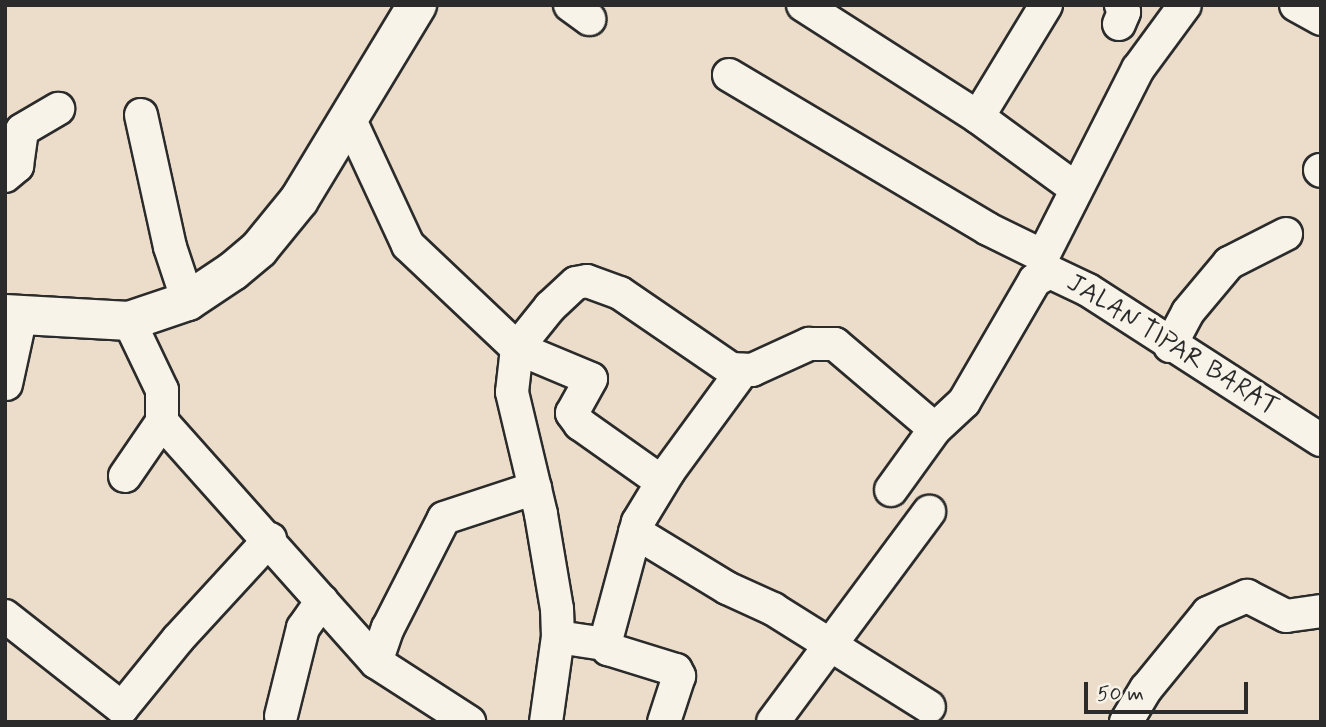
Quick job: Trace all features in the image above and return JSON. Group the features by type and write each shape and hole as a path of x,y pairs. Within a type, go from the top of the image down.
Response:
{"main road":[{"path":"13,314 129,321 188,301 233,271 279,228 350,120 417,5"}],"street":[{"path":"803,5 978,117 1075,188"},
{"path":"978,117 1046,5"},
{"path":"729,75 988,229 1043,265 1075,188 1138,69 1185,5"},
{"path":"1296,5 1321,19"},
{"path":"5,176 17,166 22,130 58,109"},
{"path":"141,115 170,247 188,301"},
{"path":"350,120 408,245 517,348 591,379 572,413 580,424 662,482"},
{"path":"1170,346 1188,312 1229,263 1286,234"},
{"name":"JALAN TIPAR BARAT","path":"891,490 935,429 964,402 1043,265 1088,290 1170,346 1318,434"},
{"path":"546,722 558,637 552,573 512,392 517,348 556,302 576,283 587,281 620,293 722,364 743,370"},
{"path":"6,384 13,314"},
{"path":"125,476 162,422 162,390 129,321"},
{"path":"605,644 635,532 662,482 743,370 808,344 827,342 849,354 935,429"},
{"path":"162,422 270,539 376,662 469,722"},
{"path":"376,662 388,628 444,518 535,488"},
{"path":"773,722 929,512"},
{"path":"635,532 831,645 929,707"},
{"path":"5,616 122,708 178,639 270,539"},
{"path":"1126,722 1146,689 1208,614 1247,596 1286,616 1321,611"},
{"path":"281,716 303,628 322,601"},
{"path":"558,637 605,644 678,673 664,722"}]}
